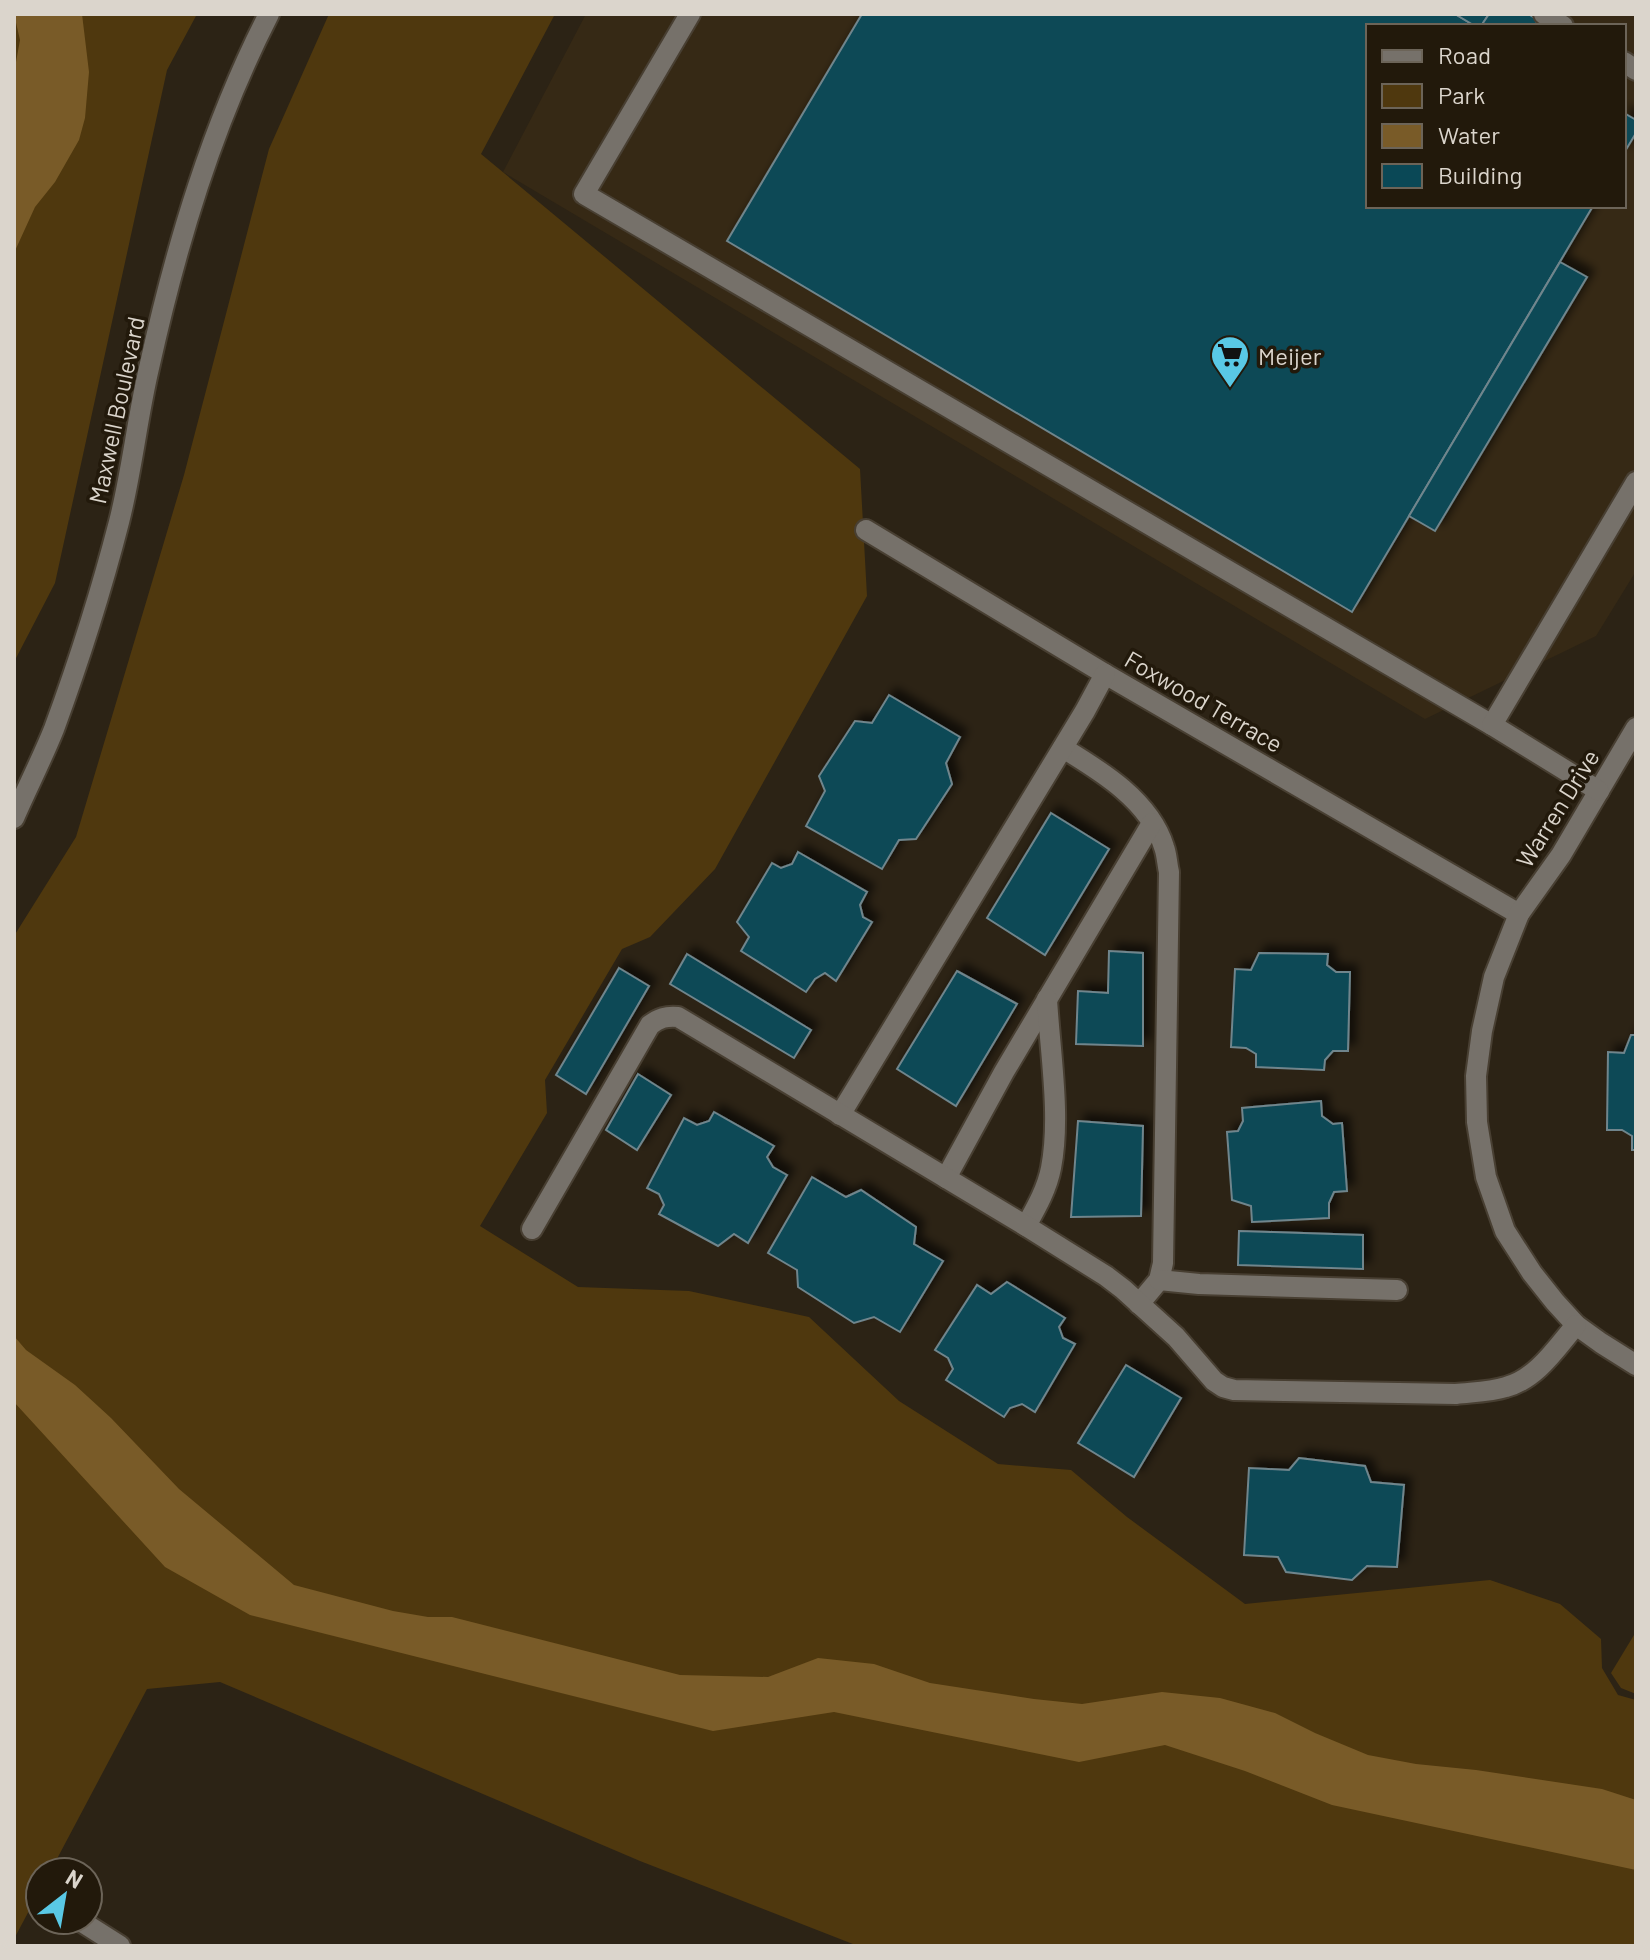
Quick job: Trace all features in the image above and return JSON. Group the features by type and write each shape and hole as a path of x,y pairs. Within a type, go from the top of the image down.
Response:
{"street":[{"name":"Maxwell Boulevard","path":"14,818 53,732 94,614 120,518 148,370 178,248 218,129 269,14"},
{"path":"690,14 584,194 1492,725 1599,791"},
{"path":"1492,725 1636,482"},
{"name":"Foxwood Terrace","path":"866,530 1105,674 1519,914"},
{"path":"840,1115 1105,674"},
{"name":"Warren Drive","path":"1636,728 1561,855 1519,914 1494,977 1476,1076 1477,1122 1486,1177 1505,1231 1547,1292 1576,1325 1636,1365"},
{"path":"1063,748 1117,783 1136,801 1164,845 1169,872 1163,1263 1159,1280 1139,1304"},
{"path":"946,1178 1047,999 1152,823"},
{"path":"1026,1226 1041,1198 1050,1171 1054,1142 1047,999"},
{"path":"532,1229 650,1025 668,1016 678,1017 1106,1276 1176,1337 1214,1381 1223,1387 1234,1390 1456,1394 1492,1390 1525,1379 1576,1325"},
{"path":"1159,1280 1397,1290"}],"shaded area":[{"name":"Meijer","path":"586,14 1636,14 1636,571 1596,636 1425,719 503,172"}],"green space":[{"path":"14,14 197,14 167,70 55,583 14,662"},
{"path":"329,14 555,14 481,154 860,469 867,596 715,869 650,937 622,949 545,1080 547,1113 480,1226 578,1287 689,1291 809,1317 899,1401 998,1464 1071,1470 1127,1517 1245,1604 1490,1580 1560,1604 1601,1639 1602,1668 1618,1695 1636,1700 1636,1946 858,1946 640,1861 220,1682 147,1689 58,1856 24,1856 24,1920 14,1939 14,936 76,837 184,475 269,149"},
{"path":"1634,1635 1636,1694 1621,1688 1611,1673"}],"water":[{"path":"14,14 82,14 89,72 85,118 79,140 55,182 35,207 14,253 14,73 20,40"},
{"path":"14,1336 26,1350 75,1385 111,1418 179,1489 294,1585 393,1611 428,1617 452,1617 680,1675 768,1677 818,1658 874,1664 930,1683 1082,1704 1162,1692 1220,1698 1275,1713 1368,1755 1602,1789 1636,1800 1636,1870 1332,1805 1245,1771 1165,1745 1079,1762 834,1712 713,1731 250,1615 165,1567 14,1402"}],"building":[{"name":"Meijer","path":"862,14 1455,14 1472,24 1366,24 1366,208 1592,208 1352,612 727,241"},
{"path":"1455,14 1489,14 1482,24 1472,24"},
{"path":"1489,14 1528,14 1538,20 1536,24 1482,24"},
{"path":"1626,114 1636,120 1636,133 1626,150"},
{"path":"1560,262 1587,277 1435,531 1409,516"},
{"path":"889,695 960,737 946,763 952,784 916,839 899,840 882,869 806,826 825,791 819,776 855,721 872,723"},
{"path":"1051,813 1109,849 1045,955 987,918"},
{"path":"798,852 867,892 860,905 863,917 872,922 836,981 825,973 815,979 806,992 741,951 749,937 737,922 772,863 781,868 792,864"},
{"path":"1109,951 1143,953 1143,1046 1076,1044 1078,991 1108,993"},
{"path":"1259,953 1328,954 1327,965 1336,972 1350,972 1348,1051 1333,1051 1325,1060 1324,1070 1256,1067 1256,1054 1246,1048 1231,1047 1235,969 1251,970"},
{"path":"687,954 811,1030 794,1058 670,984"},
{"path":"619,968 649,986 586,1094 556,1075"},
{"path":"957,971 1017,1004 956,1106 897,1069"},
{"path":"1631,1035 1636,1035 1636,1150 1632,1150 1632,1136 1622,1130 1607,1130 1608,1052 1624,1053"},
{"path":"638,1074 671,1095 637,1150 606,1130"},
{"path":"1321,1101 1322,1116 1333,1124 1342,1123 1347,1191 1334,1192 1329,1203 1329,1218 1252,1222 1251,1206 1232,1200 1227,1132 1238,1131 1243,1121 1242,1108"},
{"path":"714,1112 774,1146 767,1157 773,1167 787,1175 748,1243 734,1234 718,1246 659,1214 664,1205 659,1194 647,1188 684,1118 697,1125 709,1121"},
{"path":"1078,1121 1143,1126 1141,1216 1071,1217"},
{"path":"812,1177 846,1197 861,1190 916,1227 914,1244 943,1261 900,1332 874,1317 854,1323 798,1287 797,1270 768,1253"},
{"path":"1239,1231 1363,1235 1363,1269 1238,1265"},
{"path":"1007,1282 1065,1318 1059,1327 1063,1338 1075,1344 1035,1412 1022,1404 1010,1408 1004,1417 946,1380 953,1369 948,1358 935,1350 977,1285 991,1294"},
{"path":"1126,1365 1181,1398 1134,1477 1078,1443"},
{"path":"1299,1458 1365,1466 1371,1482 1404,1485 1397,1567 1367,1566 1352,1580 1286,1572 1278,1557 1244,1555 1249,1468 1289,1470"}],"place":[{"name":"Meijer","path":"1230,389"}]}
